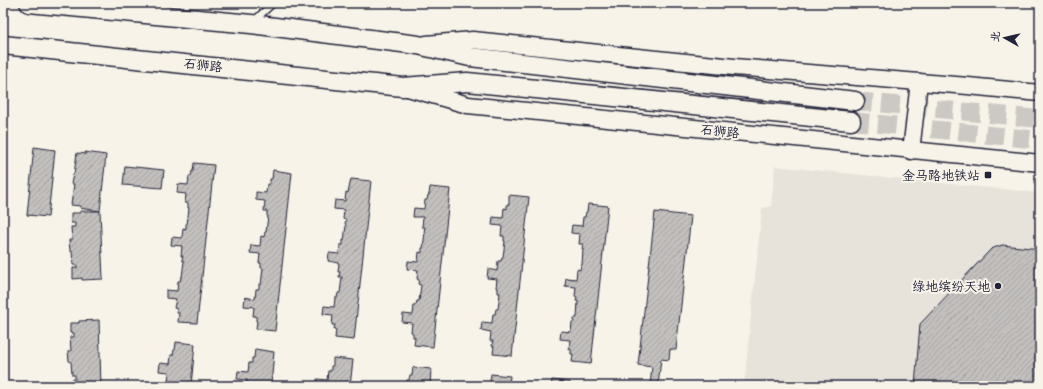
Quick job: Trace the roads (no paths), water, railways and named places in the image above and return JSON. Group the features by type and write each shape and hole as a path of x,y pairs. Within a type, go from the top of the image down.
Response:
{"main road":[{"path":"29,3 251,24 418,45 470,58 854,101"},
{"name":"石狮路","path":"3,45 403,87 467,82 851,121"}],"street":[{"path":"418,45 473,40 734,67 1040,93"},
{"path":"911,150 919,82"},
{"name":"石狮路","path":"403,87 468,106 1040,163"}],"lane":[{"path":"251,24 273,3"}],"tunnel":[{"path":"855,101 1040,119"},
{"path":"851,121 1040,140"}],"place":[{"name":"金马路地铁站","path":"988,175"},
{"name":"绿地缤纷天地","path":"998,286"}]}
